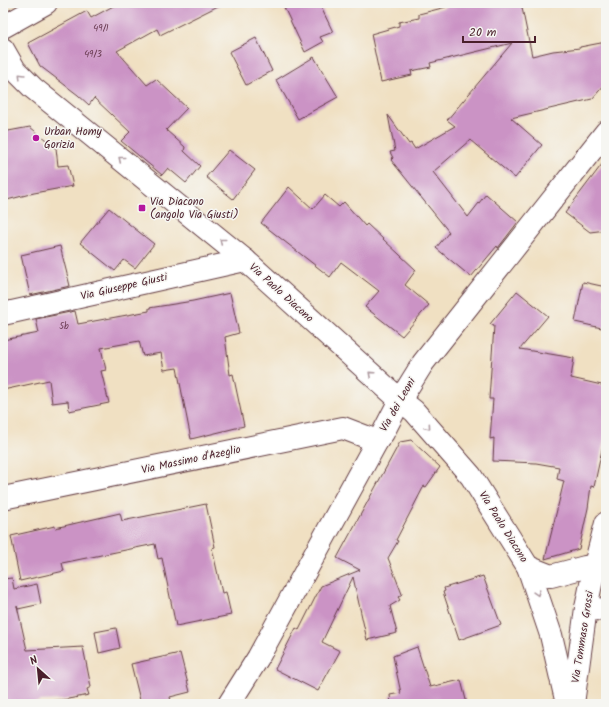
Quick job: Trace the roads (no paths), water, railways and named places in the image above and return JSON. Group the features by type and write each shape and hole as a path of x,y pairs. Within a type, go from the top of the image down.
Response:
{"street":[{"path":"3,27 46,3"},
{"name":"Via Paolo Diacono","path":"3,49 16,70 32,88 245,260 414,411 471,476 528,567 551,635 567,704"},
{"name":"Via dei Leoni","path":"229,704 262,651 377,441 423,363 606,132"},
{"name":"Via Giuseppe Giusti","path":"3,314 245,260"},
{"name":"Via Massimo d'Azeglio","path":"3,498 343,428 377,441"},
{"name":"Via Tommaso Grossi","path":"573,704 596,609 595,565 606,523"},
{"name":"Via Paolo Diacono","path":"528,567 551,576 595,565"}],"place":[{"name":"Urban Homy Gorizia","path":"36,138"},
{"name":"Via Diacono (angolo Via Giusti)","path":"142,208"}]}
